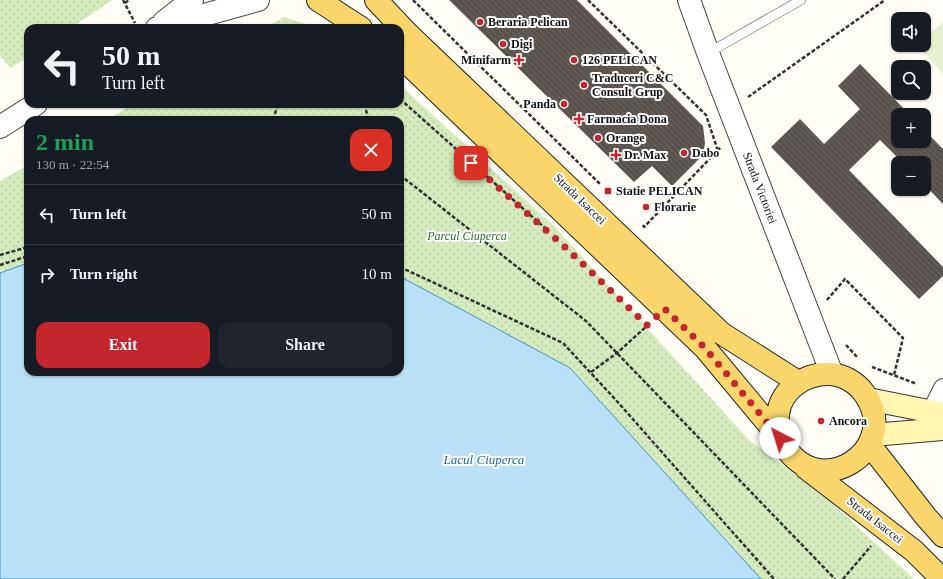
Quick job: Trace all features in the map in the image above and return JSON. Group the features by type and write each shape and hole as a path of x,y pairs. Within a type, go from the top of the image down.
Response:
{"main road":[{"path":"318,0 355,24"},
{"name":"Strada Isaccei","path":"376,0 399,24"},
{"name":"Strada Isaccei","path":"404,30 721,333 798,382"},
{"name":"Strada Isaccei","path":"404,60 705,348 780,438 786,450 794,458 914,551 942,579"},
{"name":"Strada Isaccei","path":"780,438 778,414 782,401 798,382 820,374 832,374 853,382 862,390 868,398 873,410 874,423 871,440 860,457 848,466 834,470 818,470 804,466"},
{"path":"868,398 939,418"},
{"path":"939,418 871,440 926,517 943,536"}],"street":[{"path":"162,24 192,0"},
{"path":"171,24 258,0"},
{"name":"Strada Victoriei","path":"689,0 832,374"},
{"path":"0,127 30,108"},
{"path":"939,418 942,389"}],"lane":[{"path":"708,53 801,0"}],"path":[{"path":"129,0 124,2 135,24"},
{"path":"413,0 602,186"},
{"path":"588,0 706,115 718,151"},
{"path":"746,98 885,0"},
{"path":"404,103 548,232"},
{"path":"639,222 644,227 726,142"},
{"path":"404,178 586,321 835,579"},
{"path":"0,255 24,248"},
{"path":"0,265 24,257"},
{"path":"404,269 563,343 591,372 774,579"},
{"path":"823,305 845,279 903,338 894,376"},
{"path":"591,372 616,353 665,309"},
{"path":"843,341 858,358"},
{"path":"870,366 924,387 942,389"},
{"path":"843,579 886,529"}],"green space":[{"path":"0,0 112,0 77,24 24,24 24,60 11,68 0,56"},
{"path":"284,17 306,24 272,24"},
{"path":"943,22 943,74 923,52 931,52 931,33"},
{"name":"Parcul Ciuperca","path":"404,89 554,226 749,440 824,496 914,579 761,579 570,368 404,279 404,116 113,116 127,108 404,108"},
{"path":"24,167 24,264 0,273 0,181"}],"water":[{"name":"Lacul Ciuperca","path":"24,264 24,376 404,376 404,279 570,368 761,579 0,579 0,273"}],"building":[{"name":"126 PELICAN","path":"449,0 577,0 703,126 705,143 703,155 672,186 652,166 634,182"},
{"path":"860,64 891,96 891,100 895,100 903,108 891,108 891,148 931,148 931,137 943,149 943,204 931,191 931,156 896,156 880,140 849,170 943,267 943,276 919,299 771,147 800,119 824,144 860,109 838,86"}],"place":[{"name":"Beraria Pelican","path":"480,22"},
{"name":"Digi","path":"503,44"},
{"name":"Minifarm","path":"519,60"},
{"name":"126 PELICAN","path":"574,60"},
{"name":"Traduceri C&C Consult Grup","path":"584,85"},
{"name":"Panda","path":"564,104"},
{"name":"Farmacia Dona","path":"579,119"},
{"name":"Orange","path":"598,138"},
{"name":"Dabo","path":"684,153"},
{"name":"Dr. Max","path":"616,155"},
{"name":"Statie PELICAN","path":"608,191"},
{"name":"Florarie","path":"646,207"},
{"name":"Ancora","path":"821,421"}],"route":[{"path":"471,163 566,248 647,325 665,309 705,348 780,438"}]}
